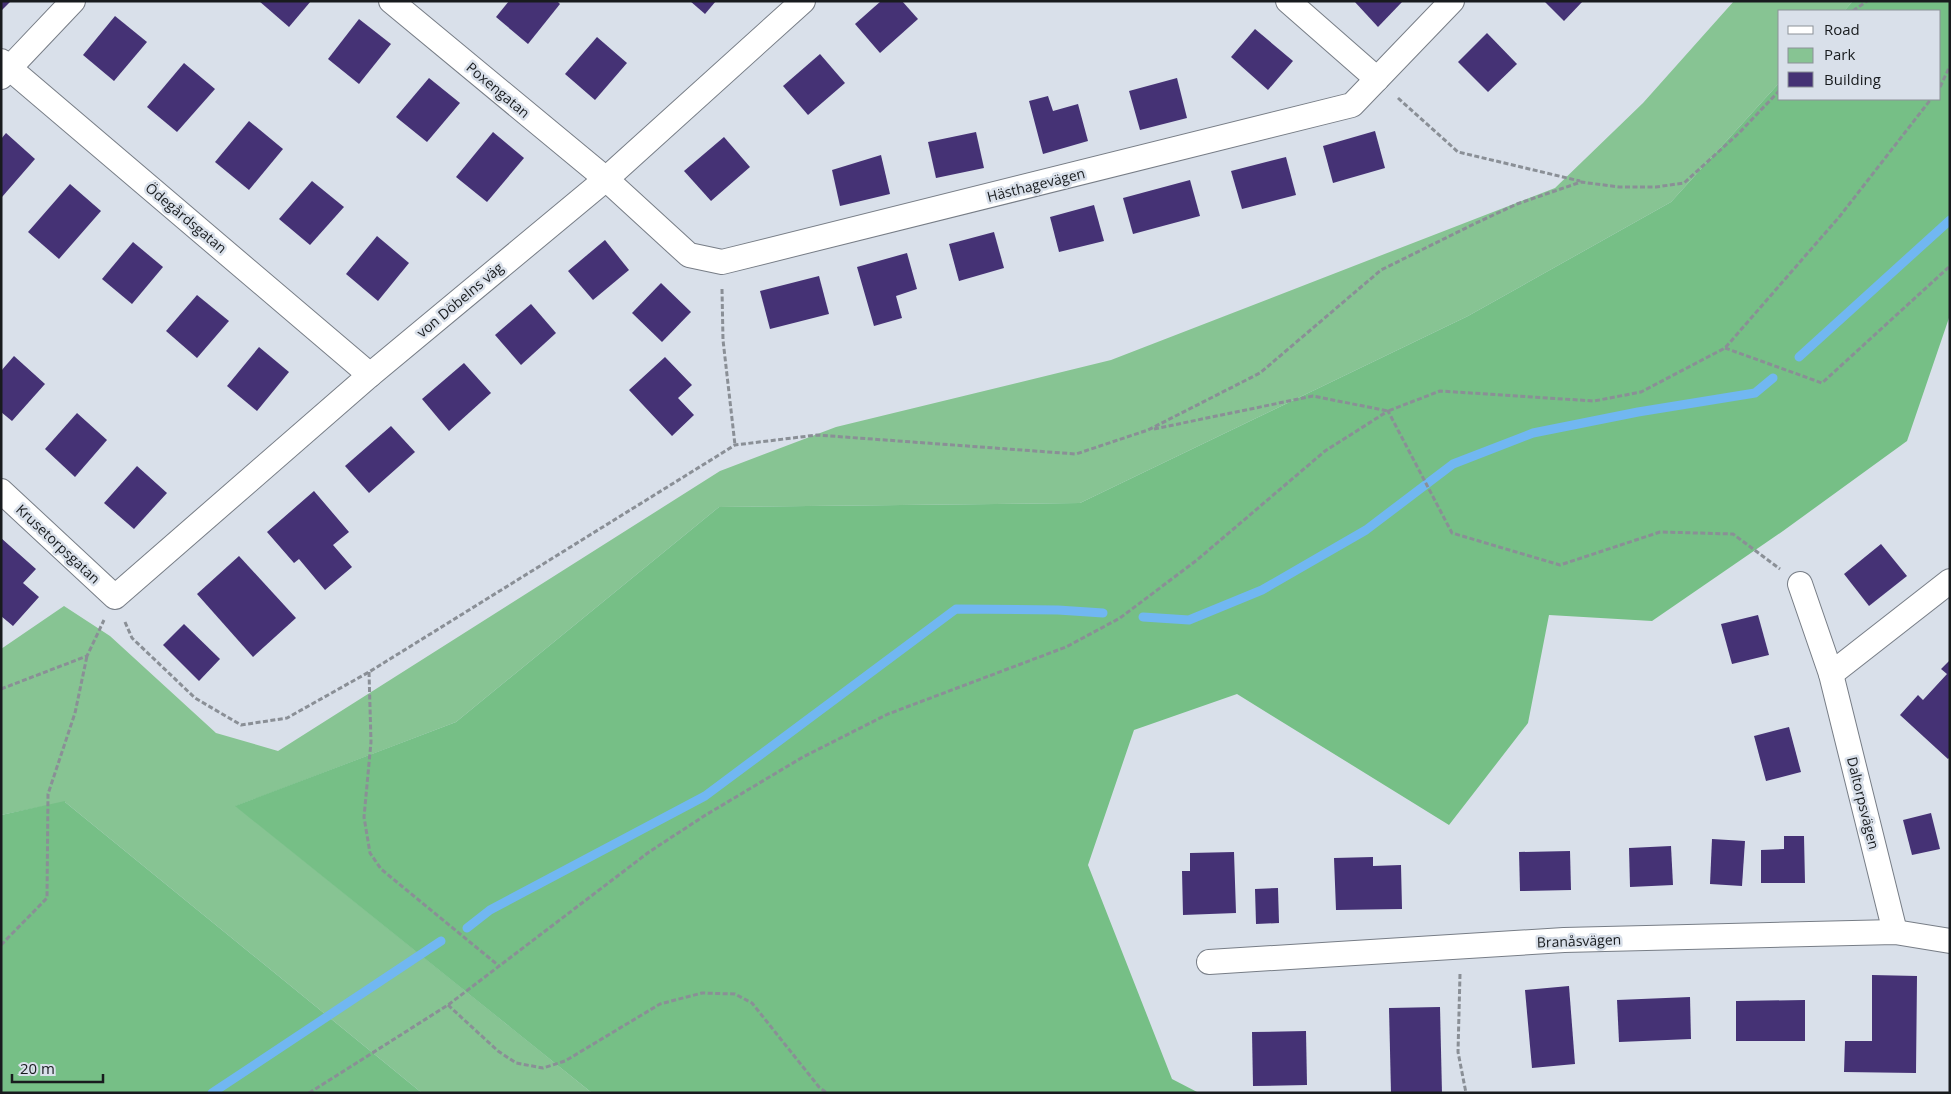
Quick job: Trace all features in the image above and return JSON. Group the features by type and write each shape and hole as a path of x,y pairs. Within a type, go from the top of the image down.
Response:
{"street":[{"path":"4,69 73,1"},
{"name":"Poxengatan","path":"392,1 606,179"},
{"name":"von Döbelns väg","path":"115,597 370,375 606,179 802,1"},
{"path":"1288,1 1377,79"},
{"name":"Hästhagevägen","path":"606,179 689,255 722,262 1315,116 1352,105 1452,1"},
{"name":"Ödegårdsgatan","path":"4,69 370,375"},
{"name":"Krusetorpsgatan","path":"1,491 115,597"},
{"path":"1831,674 1950,581"},
{"name":"Daltorpsvägen","path":"1800,584 1831,674 1895,932"},
{"name":"Branåsvägen","path":"1209,962 1564,940 1895,932 1950,941"}],"path":[{"path":"1854,10 1867,1"},
{"path":"1941,85 1950,66"},
{"path":"1377,79 1458,152 1581,182 1619,187 1656,187 1684,183 1739,133 1778,92"},
{"path":"309,1093 448,1005 649,852 704,816 803,757 888,714 1066,647 1120,618 1197,560 1325,451 1388,411 1440,391 1594,401 1632,394 1641,392 1725,348 1840,216 1930,100"},
{"path":"1148,430 1260,373 1381,270 1517,204 1581,182"},
{"path":"722,262 723,340 736,446"},
{"path":"1725,348 1822,384 1950,266"},
{"path":"115,597 132,638 195,698 240,725 287,718 369,672 736,446 817,435 1076,454 1148,430 1313,396 1388,411"},
{"path":"1388,411 1452,533 1560,564 1660,532 1732,534 1800,584"},
{"path":"1,945 47,898 48,794 75,713 87,656 115,597"},
{"path":"1,689 87,656"},
{"path":"369,672 372,742 364,817 370,853 381,869 499,966"},
{"path":"1460,947 1458,1052 1466,1093"},
{"path":"448,1005 498,1051 516,1063 543,1068 565,1061 660,1004 702,993 735,994 752,1003 819,1088 827,1093"}],"green space":[{"path":"1734,1 1853,1 1845,10 1778,10 1778,84 1671,202 1468,316 1080,503 719,507 456,722 236,806 592,1093 422,1093 65,802 1,815 1,649 64,606 110,636 216,733 278,751 720,471 836,427 1111,360 1555,188 1643,103"},
{"path":"1853,1 1950,1 1950,315 1907,441 1783,531 1652,621 1549,615 1528,723 1449,825 1237,694 1134,730 1088,865 1172,1079 1199,1093 592,1093 235,806 456,722 719,507 1080,503 1468,316 1671,202 1778,84 1778,100 1941,100 1941,10 1845,10"},
{"path":"65,801 422,1093 1,1093 1,815"}],"building":[{"path":"1,1 11,1 1,11"},
{"path":"259,1 311,1 289,27"},
{"path":"509,1 557,1 560,4 528,44 496,17"},
{"path":"690,1 716,1 705,14"},
{"path":"881,1 902,1 918,19 880,53 855,24"},
{"path":"1354,1 1403,1 1378,27"},
{"path":"1544,1 1583,1 1564,21"},
{"path":"115,16 147,42 114,81 83,55"},
{"path":"359,19 391,44 359,84 328,59"},
{"path":"1255,29 1293,61 1268,90 1231,57"},
{"path":"1487,33 1517,64 1488,92 1458,62"},
{"path":"597,37 627,63 595,100 565,74"},
{"path":"820,54 845,83 808,115 783,86"},
{"path":"184,63 215,89 177,132 147,107"},
{"path":"429,78 460,103 427,142 396,117"},
{"path":"1177,78 1187,118 1140,130 1129,91"},
{"path":"1048,96 1053,111 1078,104 1088,141 1043,154 1029,101"},
{"path":"249,121 283,149 249,190 215,162"},
{"path":"1375,131 1385,168 1333,183 1323,146"},
{"path":"493,132 524,158 487,202 456,177"},
{"path":"976,132 984,168 936,178 928,142"},
{"path":"6,133 35,159 2,197 1,139"},
{"path":"724,137 750,167 711,201 684,171"},
{"path":"881,155 890,194 840,206 832,170"},
{"path":"1286,157 1296,195 1242,209 1231,171"},
{"path":"1190,180 1200,216 1133,234 1123,198"},
{"path":"312,181 344,207 310,245 279,219"},
{"path":"70,184 101,211 59,259 28,232"},
{"path":"1094,205 1104,241 1059,252 1050,217"},
{"path":"994,232 1004,268 959,281 949,244"},
{"path":"377,236 409,263 378,301 346,274"},
{"path":"605,240 629,270 593,300 568,271"},
{"path":"133,242 163,267 132,304 102,279"},
{"path":"907,253 917,289 896,296 902,318 874,326 857,267"},
{"path":"819,276 829,314 770,329 760,291"},
{"path":"661,283 691,312 662,342 632,313"},
{"path":"197,295 229,321 197,358 166,331"},
{"path":"531,304 556,333 521,365 495,335"},
{"path":"259,347 289,372 257,411 227,386"},
{"path":"14,356 45,384 12,421 1,412 1,371"},
{"path":"665,357 692,385 678,398 694,415 672,436 629,390"},
{"path":"464,363 491,393 449,431 422,399"},
{"path":"77,413 107,440 75,477 45,449"},
{"path":"391,426 415,452 369,493 345,466"},
{"path":"137,466 167,493 134,529 104,503"},
{"path":"314,491 349,532 333,545 352,567 325,590 299,559 294,563 267,532"},
{"path":"1,538 36,569 23,583 39,597 13,626 1,616"},
{"path":"1881,544 1907,576 1869,606 1844,574"},
{"path":"239,556 296,618 253,657 197,594"},
{"path":"1758,615 1769,655 1732,664 1721,624"},
{"path":"184,624 220,659 199,681 163,645"},
{"path":"1950,660 1950,757 1948,759 1900,715 1918,695 1923,700 1947,674 1941,669"},
{"path":"1789,727 1801,772 1766,781 1754,736"},
{"path":"1931,813 1940,849 1912,855 1903,820"},
{"path":"1784,836 1804,836 1805,883 1761,883 1761,850 1784,849"},
{"path":"1712,839 1745,841 1742,886 1710,884"},
{"path":"1671,846 1673,885 1630,887 1629,848"},
{"path":"1570,851 1571,890 1520,891 1519,852"},
{"path":"1234,852 1236,913 1183,915 1182,871 1190,871 1190,853"},
{"path":"1373,857 1373,866 1401,865 1402,909 1336,910 1334,858"},
{"path":"1278,888 1279,923 1256,924 1255,889"},
{"path":"1872,975 1917,976 1916,1073 1844,1072 1845,1041 1872,1041"},
{"path":"1569,986 1575,1064 1532,1068 1525,990"},
{"path":"1690,997 1691,1039 1619,1042 1617,1000"},
{"path":"1805,1000 1805,1041 1736,1041 1736,1001"},
{"path":"1440,1007 1442,1093 1391,1093 1389,1008"},
{"path":"1306,1031 1307,1085 1253,1086 1252,1032"}],"waterway":[{"path":"1799,357 1950,220"},
{"path":"1143,617 1189,620 1262,590 1366,530 1453,464 1533,433 1638,412 1755,393 1773,378"},
{"path":"467,928 490,910 705,796 956,609 1058,610 1103,613"},
{"path":"212,1093 441,941"}]}
